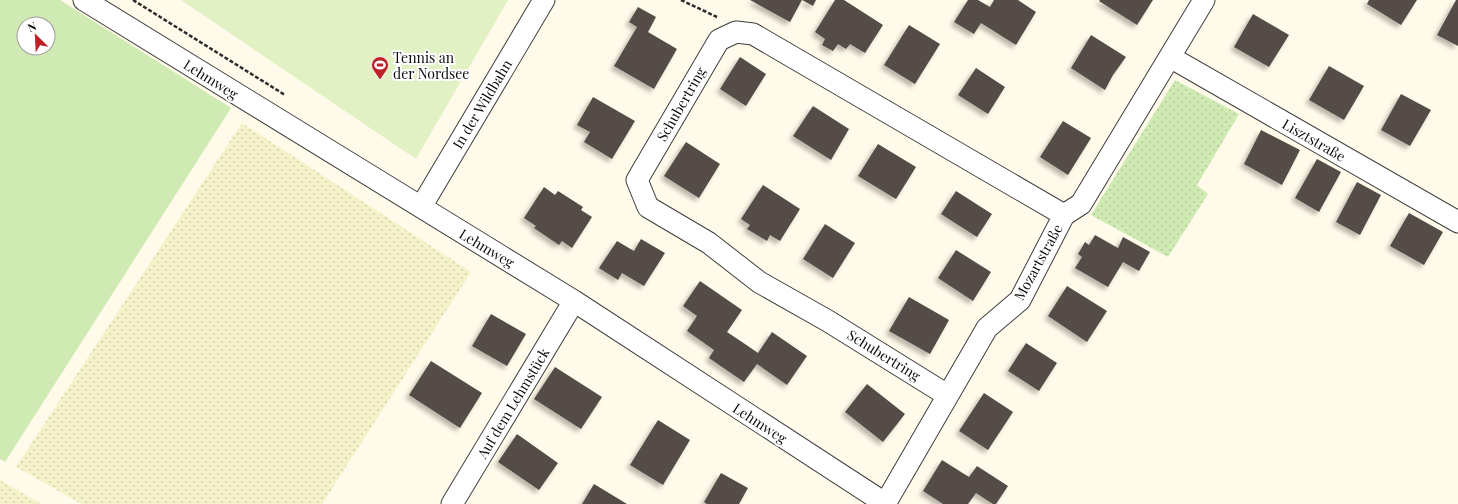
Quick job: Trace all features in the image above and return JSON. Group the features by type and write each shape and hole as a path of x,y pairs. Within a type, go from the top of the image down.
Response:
{"street":[{"name":"Lehmweg","path":"84,0 574,301 886,504"},
{"name":"In der Wildbahn","path":"421,207 544,0"},
{"name":"Mozartstraße","path":"886,504 986,328 1020,300 1064,215 1081,204 1204,0"},
{"name":"Schubertring","path":"947,395 828,321 759,282 709,243 648,206 637,180 719,40 736,32 754,34 1064,215"},
{"name":"Lisztstraße","path":"1170,57 1458,222"},
{"name":"Auf dem Lehmstück","path":"452,504 574,301"}],"path":[{"path":"133,0 286,96"}],"shaded area":[{"path":"242,123 471,272 322,504 82,504 16,467"},
{"path":"0,480 41,504 0,504"}],"green space":[{"path":"0,0 60,0 231,108 5,462 0,459"},
{"name":"Tennis an der Nordsee","path":"181,0 508,0 416,159"},
{"path":"1175,80 1239,114 1197,185 1208,194 1168,257 1091,215"}],"building":[{"path":"750,0 802,0 790,22"},
{"path":"802,0 816,0 813,6"},
{"path":"835,0 844,0 883,25 865,53 850,44 846,49 838,44 833,51 822,45 825,39 815,32"},
{"path":"968,0 978,0 990,7 994,0 1018,0 1036,12 1016,45 981,23 974,34 954,22"},
{"path":"1153,0 1137,25 1099,1"},
{"path":"1369,0 1417,0 1401,25 1367,4"},
{"path":"1456,0 1458,0 1458,46 1437,35"},
{"path":"638,7 656,17 648,32 677,49 654,89 614,66 637,27 629,22"},
{"path":"1253,14 1289,35 1269,67 1234,47"},
{"path":"909,25 940,44 915,84 884,65"},
{"path":"1091,35 1126,57 1113,75 1105,90 1071,68"},
{"path":"740,57 766,74 746,106 720,89"},
{"path":"1329,66 1364,86 1344,120 1309,100"},
{"path":"976,68 1005,87 988,114 958,95"},
{"path":"1401,94 1431,110 1410,146 1381,130"},
{"path":"593,97 635,121 612,159 584,142 590,132 577,125"},
{"path":"813,106 849,129 831,160 793,136"},
{"path":"1063,121 1091,138 1068,175 1040,157"},
{"path":"1261,130 1300,150 1282,185 1244,164"},
{"path":"686,142 720,164 699,198 664,176"},
{"path":"878,144 916,167 896,199 858,176"},
{"path":"1317,159 1341,172 1319,212 1295,198"},
{"path":"1357,182 1381,195 1360,235 1336,222"},
{"path":"763,185 800,209 780,241 770,235 767,241 747,229 750,225 741,219"},
{"path":"544,187 555,195 558,191 583,207 581,210 592,217 572,248 562,241 559,245 534,228 536,226 524,218"},
{"path":"956,191 992,214 977,237 941,214"},
{"path":"1409,213 1443,232 1424,265 1390,246"},
{"path":"825,224 855,243 833,278 803,259"},
{"path":"1095,235 1118,248 1123,237 1150,252 1139,271 1123,262 1108,287 1075,268 1082,257 1078,254 1085,242 1089,245"},
{"path":"641,239 665,253 644,286 622,273 618,280 599,268 617,241 634,251"},
{"path":"956,250 991,272 973,301 938,278"},
{"path":"700,281 742,310 727,332 758,353 772,332 807,356 787,385 757,364 744,382 709,358 714,350 687,331 697,316 683,306"},
{"path":"1067,286 1107,311 1087,342 1048,316"},
{"path":"909,297 949,320 930,354 889,331"},
{"path":"491,314 526,334 507,366 472,346"},
{"path":"1026,343 1057,363 1039,391 1008,371"},
{"path":"431,361 482,393 460,428 409,395"},
{"path":"555,367 602,397 581,429 534,399"},
{"path":"867,384 905,414 883,442 845,412"},
{"path":"984,393 1013,412 988,450 959,431"},
{"path":"658,420 690,440 663,485 630,465"},
{"path":"517,434 558,463 539,490 498,462"},
{"path":"942,460 969,477 977,466 1008,486 996,504 993,504 976,493 968,504 943,504 923,491"},
{"path":"721,473 748,488 739,504 707,504 704,502"},
{"path":"594,484 627,504 582,504"}],"place":[{"name":"Tennis an der Nordsee","path":"380,80"}]}
